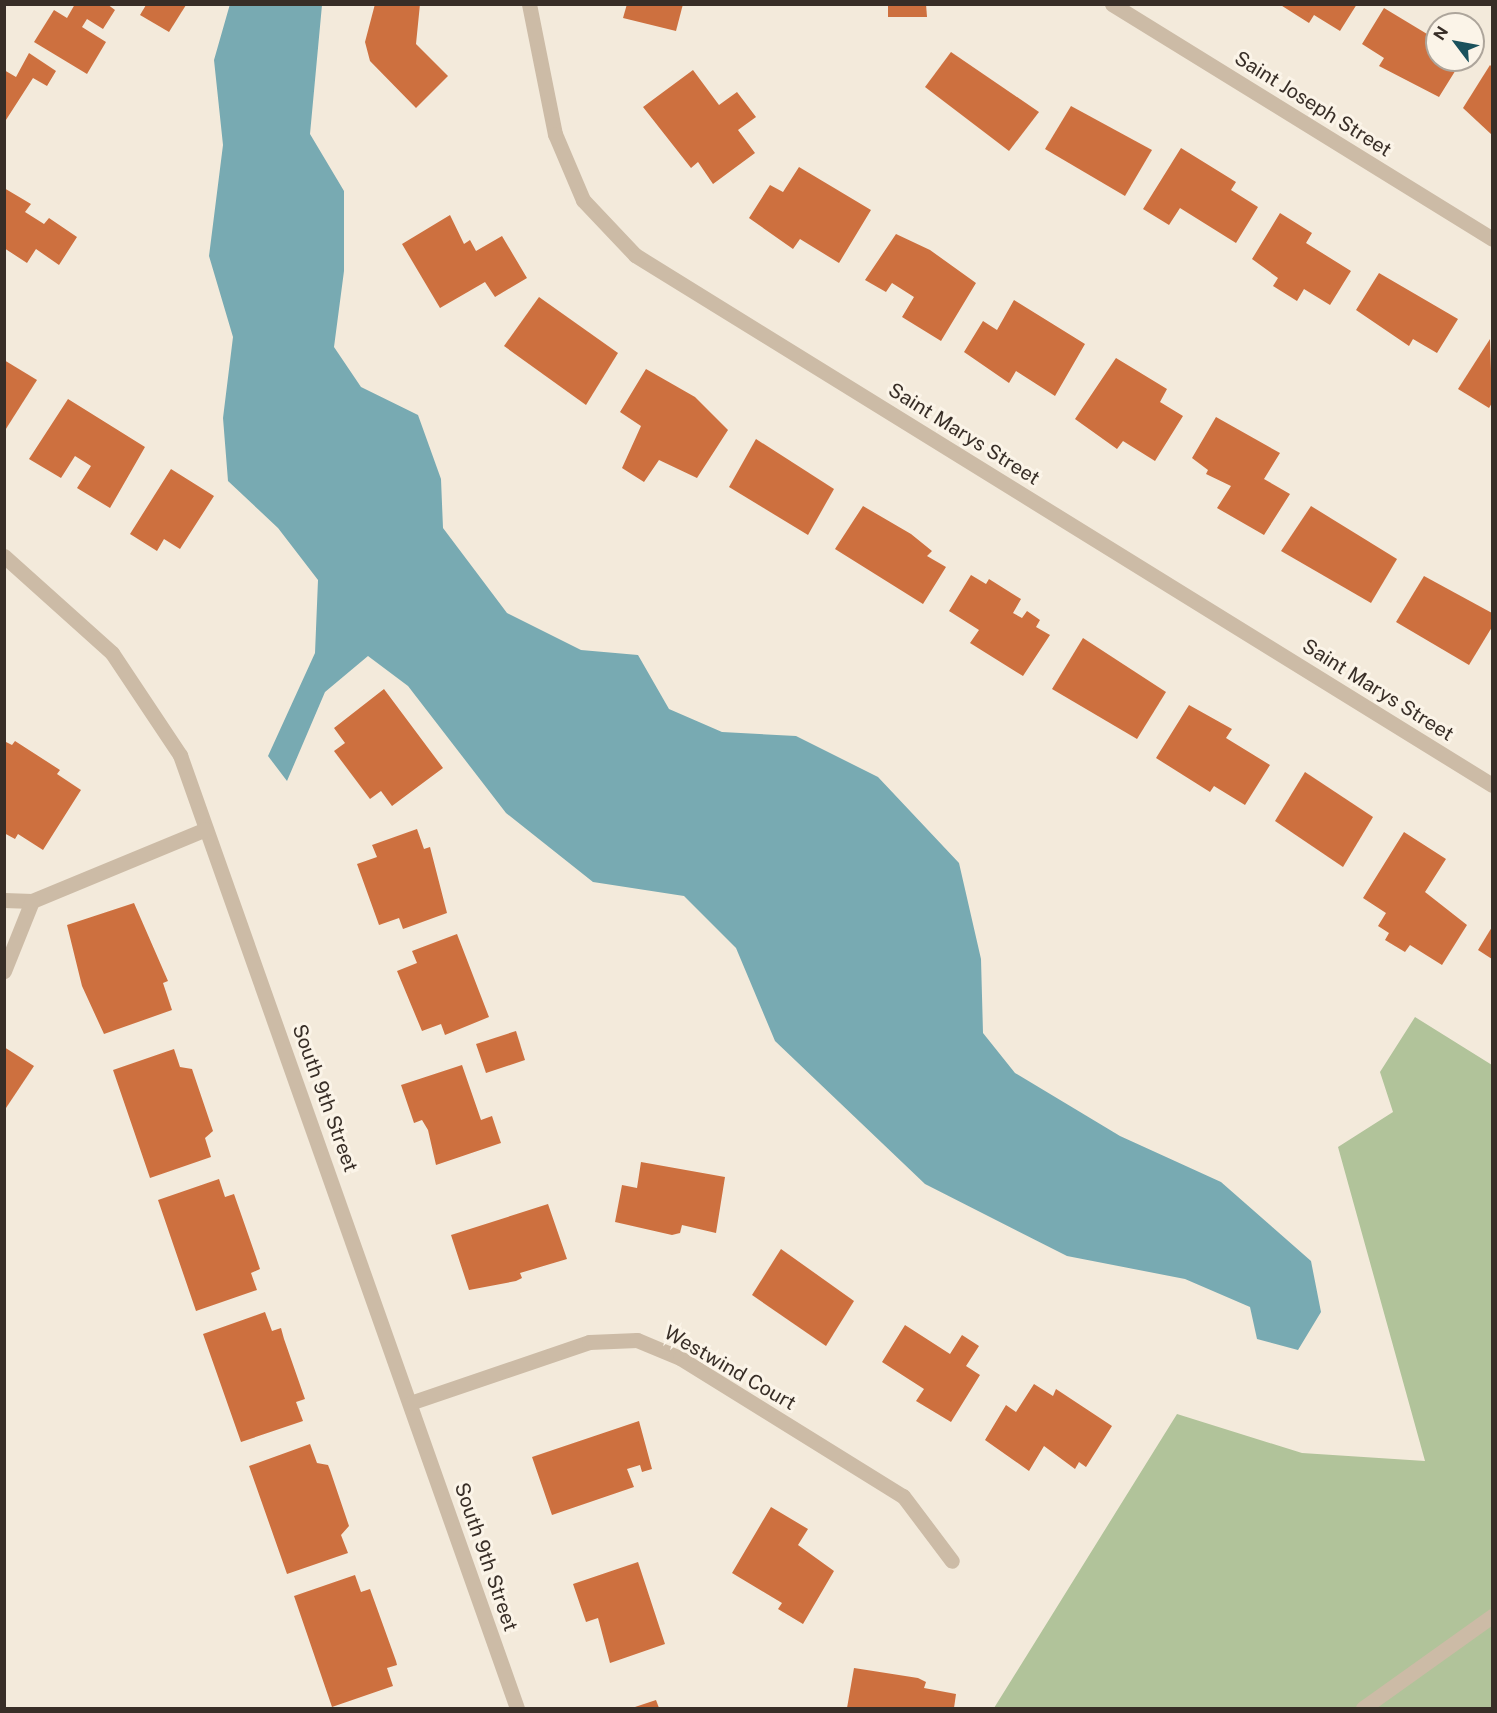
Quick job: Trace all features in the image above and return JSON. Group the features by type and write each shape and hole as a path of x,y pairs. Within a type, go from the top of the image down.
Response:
{"street":[{"name":"Saint Marys Street","path":"529,4 530,26 555,134 583,200 635,255 1492,785"},
{"name":"Saint Joseph Street","path":"1112,4 1492,239"},
{"name":"South 9th Street","path":"4,556 112,653 180,755 517,1708"},
{"path":"4,900 32,901 206,830"},
{"path":"4,971 32,901"},
{"name":"Westwind Court","path":"411,1403 589,1342 637,1340 680,1358 903,1497 952,1561"},
{"path":"1363,1708 1492,1616"}],"green space":[{"path":"1415,1017 1492,1065 1492,1708 994,1708 1177,1414 1302,1453 1425,1461 1338,1147 1393,1112 1380,1072"}],"water":[{"path":"230,4 322,5 310,134 344,191 344,271 334,347 361,387 418,415 441,479 443,528 507,613 581,650 638,655 669,709 722,732 796,736 878,777 959,863 981,959 983,1033 1015,1073 1120,1136 1221,1182 1311,1261 1321,1312 1298,1350 1257,1339 1250,1307 1185,1279 1067,1256 925,1184 775,1041 736,948 684,896 593,882 506,813 408,686 368,656 325,692 287,781 268,756 315,653 318,580 278,528 228,481 223,418 233,337 209,256 223,145 214,60"}],"building":[{"path":"75,4 107,4 115,10 103,29 87,19 82,27 106,42 87,74 34,42 54,10 67,18"},
{"path":"375,4 420,4 416,44 448,76 416,108 370,61 365,42"},
{"path":"627,4 683,4 676,31 623,18"},
{"path":"888,4 926,4 927,17 888,17"},
{"path":"1279,4 1357,4 1340,31 1314,15 1309,23"},
{"path":"146,5 186,5 169,32 140,15"},
{"path":"1384,8 1425,33 1425,72 1455,72 1439,97 1379,66 1384,58 1362,44"},
{"path":"951,52 1039,112 1009,151 925,87"},
{"path":"29,53 56,71 47,86 33,78 4,123 4,70 16,77"},
{"path":"1490,65 1492,67 1492,135 1463,108"},
{"path":"693,70 719,105 737,92 756,117 738,130 755,153 713,184 698,162 691,168 643,107"},
{"path":"1071,106 1152,150 1125,196 1045,149"},
{"path":"1181,148 1236,182 1231,190 1258,207 1236,243 1180,208 1169,225 1143,209"},
{"path":"799,167 871,210 839,263 800,239 793,249 749,218 770,185 783,192"},
{"path":"4,188 31,204 25,212 44,224 49,218 77,237 59,265 36,249 27,263 4,248"},
{"path":"1280,213 1312,233 1306,243 1351,271 1330,305 1304,289 1297,301 1273,286 1278,278 1252,259"},
{"path":"450,215 464,244 470,240 476,251 502,236 527,278 495,297 485,282 440,308 402,244"},
{"path":"896,234 930,250 976,283 941,341 902,317 914,297 892,283 886,292 865,280"},
{"path":"1379,273 1458,319 1437,353 1413,339 1409,346 1356,310"},
{"path":"539,297 618,353 586,405 504,346"},
{"path":"1014,300 1085,344 1055,396 1016,371 1009,383 964,352 983,321 997,330"},
{"path":"1490,339 1492,403 1489,408 1458,389"},
{"path":"1116,358 1167,389 1160,402 1183,416 1155,461 1123,441 1117,449 1075,419"},
{"path":"4,360 37,380 4,432"},
{"path":"646,369 695,397 728,430 697,478 659,460 644,482 622,468 641,426 620,412"},
{"path":"68,399 145,447 110,508 77,488 91,466 75,456 61,478 29,459"},
{"path":"1216,417 1280,453 1264,479 1290,494 1264,535 1217,508 1231,486 1206,474 1208,470 1192,458"},
{"path":"756,439 834,489 808,535 729,487"},
{"path":"171,469 214,496 180,549 164,539 157,551 130,534"},
{"path":"863,506 911,534 932,551 927,556 946,567 923,604 835,549"},
{"path":"1311,506 1397,559 1371,603 1281,551"},
{"path":"971,575 986,584 989,579 1021,599 1013,613 1022,618 1027,611 1040,620 1036,627 1050,635 1023,676 970,643 979,630 949,611"},
{"path":"1424,576 1492,613 1492,627 1469,665 1396,622"},
{"path":"1083,638 1166,692 1137,739 1052,689"},
{"path":"384,689 443,768 392,806 381,791 370,799 334,751 345,743 334,728"},
{"path":"1189,705 1232,729 1226,738 1270,765 1245,805 1214,786 1210,792 1156,758"},
{"path":"4,741 12,745 15,741 60,770 57,774 81,790 43,850 18,834 15,839 4,833"},
{"path":"1305,772 1373,817 1343,867 1275,821"},
{"path":"417,829 424,849 430,847 447,913 403,929 399,918 379,925 357,864 377,857 372,845"},
{"path":"1404,832 1446,859 1425,892 1467,925 1442,965 1410,945 1405,952 1385,940 1389,933 1378,926 1386,913 1363,898"},
{"path":"134,903 168,981 163,983 172,1010 104,1034 82,986 67,925"},
{"path":"1492,927 1492,959 1478,950"},
{"path":"457,934 489,1017 445,1035 441,1024 422,1031 397,971 417,963 412,951"},
{"path":"516,1031 525,1060 486,1073 476,1044"},
{"path":"4,1047 34,1066 4,1111"},
{"path":"174,1049 180,1067 192,1069 213,1131 205,1138 211,1157 150,1178 113,1070"},
{"path":"462,1065 481,1120 492,1116 501,1143 436,1165 428,1130 422,1120 414,1123 401,1085"},
{"path":"641,1162 725,1177 716,1233 682,1225 680,1233 672,1235 615,1222 622,1185 637,1188"},
{"path":"219,1179 225,1197 234,1194 256,1257 260,1269 251,1273 257,1290 196,1311 158,1200"},
{"path":"548,1204 567,1259 520,1273 522,1278 516,1281 469,1290 451,1235"},
{"path":"781,1249 854,1301 826,1346 752,1295"},
{"path":"265,1312 272,1331 281,1328 305,1399 296,1402 303,1421 241,1442 203,1334"},
{"path":"905,1325 950,1354 962,1335 979,1346 966,1366 980,1375 951,1422 916,1401 924,1389 882,1362"},
{"path":"1034,1384 1053,1396 1056,1389 1112,1426 1086,1467 1079,1462 1075,1469 1044,1446 1029,1471 985,1440 1006,1405 1016,1412"},
{"path":"639,1421 652,1469 642,1472 640,1465 627,1469 634,1487 552,1515 532,1457"},
{"path":"310,1444 317,1463 328,1465 330,1470 349,1526 341,1535 348,1553 287,1574 249,1466"},
{"path":"771,1507 808,1529 798,1545 834,1571 803,1624 778,1609 782,1603 732,1573"},
{"path":"638,1562 665,1644 610,1663 598,1618 586,1622 573,1584"},
{"path":"355,1575 361,1592 370,1589 397,1665 387,1668 393,1686 332,1707 294,1596"},
{"path":"854,1668 918,1678 926,1682 924,1688 956,1694 954,1708 847,1708"},
{"path":"656,1700 659,1708 632,1708"}]}
